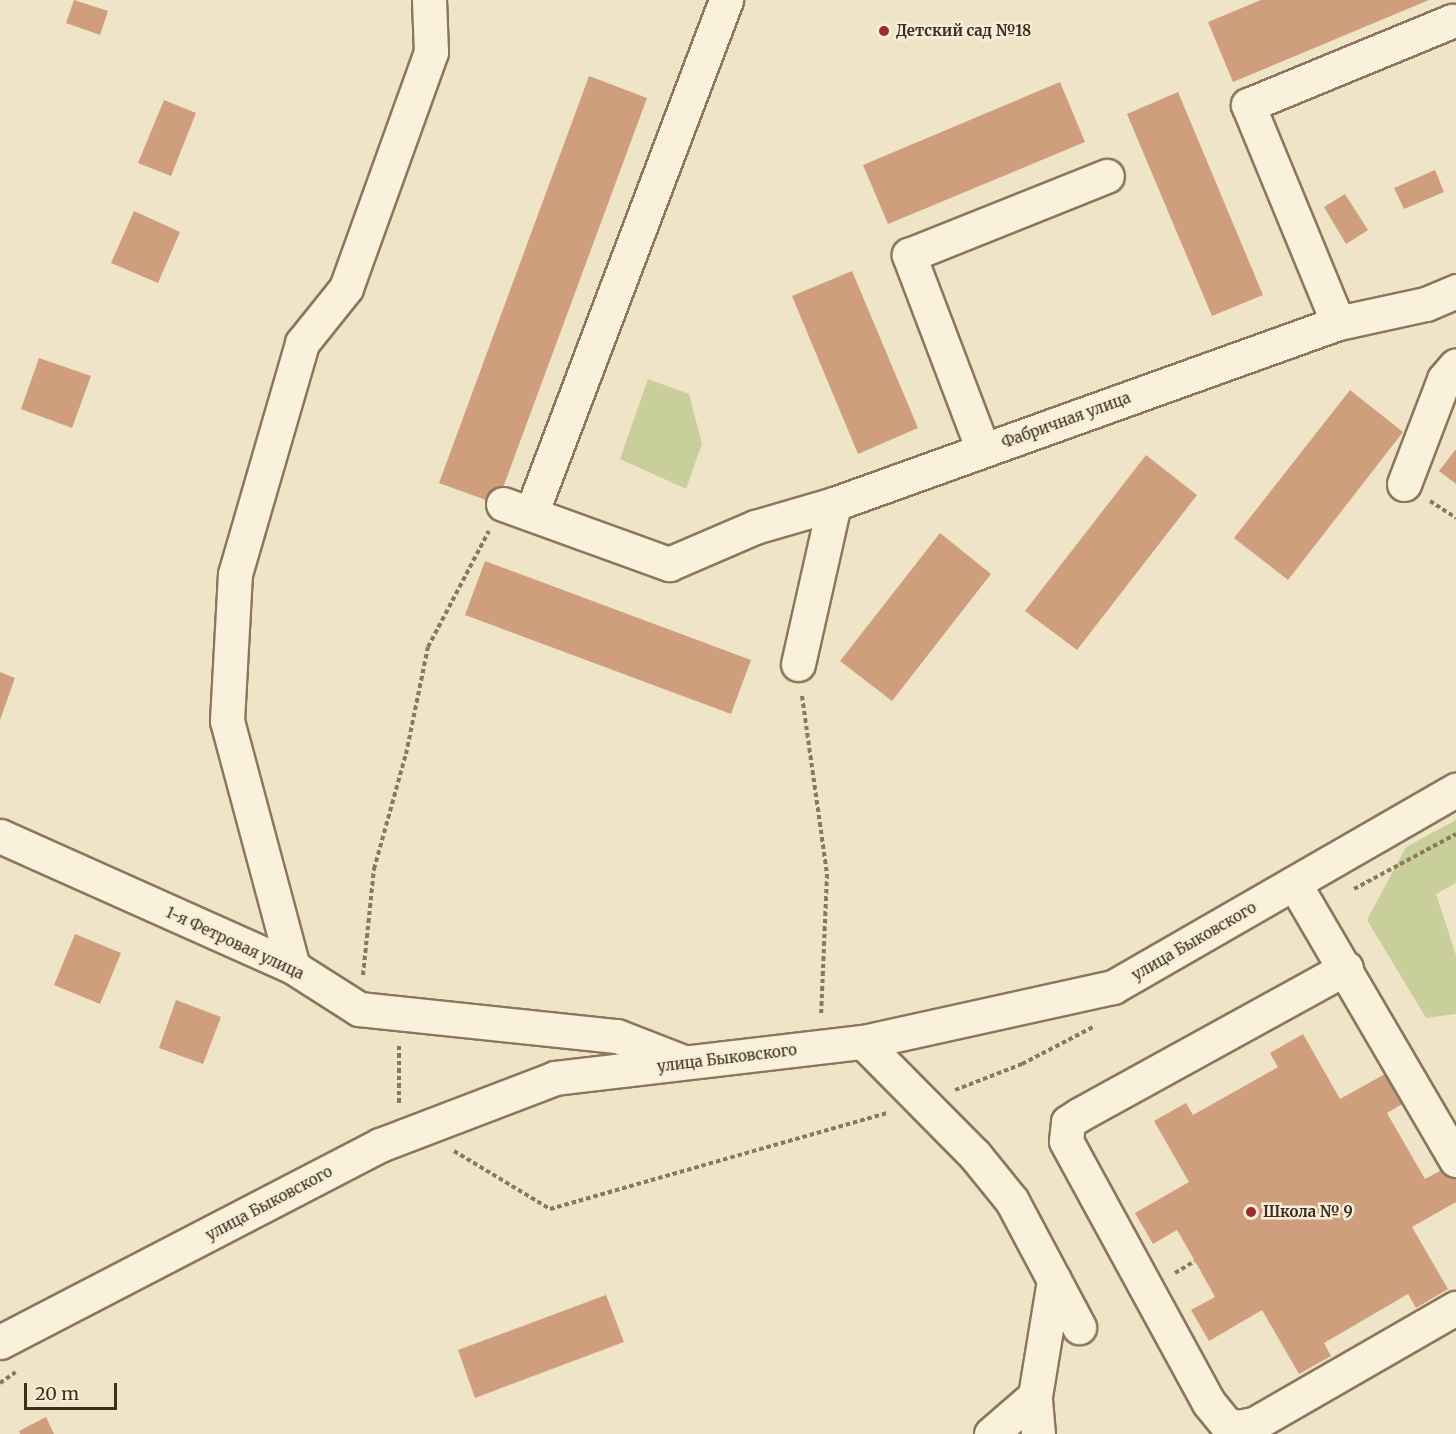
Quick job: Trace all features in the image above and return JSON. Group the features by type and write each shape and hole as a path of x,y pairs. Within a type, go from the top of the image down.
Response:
{"street":[{"path":"293,968 227,721 236,574 302,344 346,288 431,52 429,0"},
{"path":"517,509 726,0"},
{"path":"1338,323 1248,105 1452,21"},
{"path":"983,450 909,255 1107,176"},
{"name":"Фабричная улица","path":"517,509 669,564 755,527 834,504 1338,323 1426,304 1456,291"},
{"path":"1404,484 1444,379 1456,365"},
{"path":"798,664 834,504"},
{"name":"улица Быковского","path":"0,1342 397,1138 555,1078 863,1042 1113,987 1456,790"},
{"name":"1-я Фетровая улица","path":"0,836 293,968 359,1009 616,1036 685,1063"},
{"path":"1294,884 1346,968 1456,1160"},
{"path":"1346,968 1079,1114 1068,1122 1066,1140 1209,1403 1226,1424 1238,1427 1254,1424 1456,1308"},
{"path":"863,1042 974,1154 1012,1201 1079,1327"},
{"path":"1038,1434 1035,1396 1054,1280"},
{"path":"991,1434 1035,1396"}],"path":[{"path":"359,1009 374,869 406,754 428,647 517,509"},
{"path":"798,664 827,874 820,1047"},
{"path":"393,1012 401,1060 397,1138"},
{"path":"447,1147 550,1209 922,1103 1022,1064"},
{"path":"0,1383 18,1370"}],"green space":[{"path":"648,379 689,394 702,444 686,489 620,459"},
{"path":"1456,820 1456,883 1436,894 1456,955 1456,1014 1426,1018 1367,920 1406,847"}],"building":[{"path":"74,0 108,11 100,35 66,23"},
{"path":"1261,0 1429,0 1233,82 1208,22"},
{"path":"589,76 647,98 497,504 439,483"},
{"path":"1060,82 1085,142 888,224 863,165"},
{"path":"1178,92 1263,295 1212,316 1127,114"},
{"path":"164,100 196,113 171,176 138,163"},
{"path":"1435,170 1444,192 1404,209 1394,188"},
{"path":"1345,194 1368,230 1346,244 1324,207"},
{"path":"134,211 180,232 158,283 111,263"},
{"path":"852,271 918,428 858,454 792,296"},
{"path":"39,358 91,376 72,428 21,409"},
{"path":"1350,390 1403,432 1288,580 1234,538"},
{"path":"1456,449 1456,484 1439,471"},
{"path":"1146,455 1197,495 1077,650 1025,611"},
{"path":"940,533 991,574 892,701 840,661"},
{"path":"485,561 751,660 731,714 465,615"},
{"path":"0,672 15,678 0,720"},
{"path":"75,934 121,953 100,1004 54,985"},
{"path":"176,1000 221,1017 203,1064 159,1048"},
{"path":"1303,1034 1340,1099 1394,1069 1411,1099 1387,1113 1425,1179 1449,1166 1456,1178 1456,1202 1412,1227 1448,1289 1416,1308 1408,1294 1324,1343 1331,1356 1299,1374 1262,1310 1209,1341 1191,1310 1215,1297 1195,1261 1177,1230 1153,1244 1135,1213 1189,1182 1154,1121 1186,1103 1193,1115 1278,1067 1270,1053"},
{"path":"606,1295 624,1342 475,1398 458,1350"},
{"path":"46,1417 54,1434 20,1434 19,1431"}],"place":[{"name":"Детский сад №18","path":"884,31"},
{"name":"Школа № 9","path":"1251,1212"}]}
